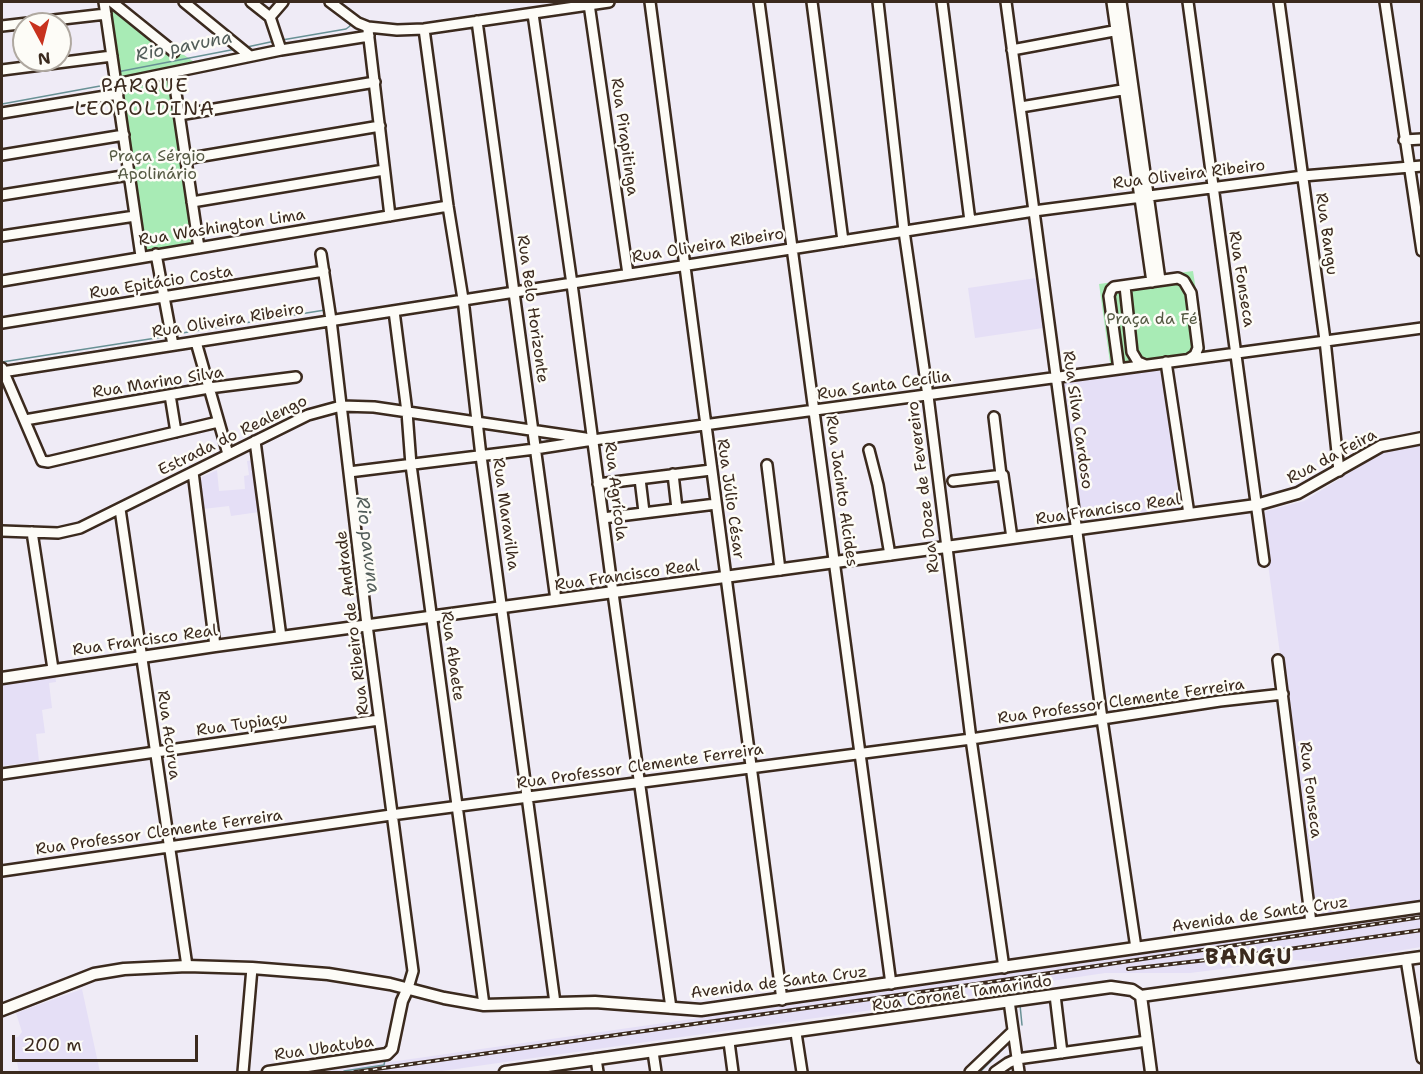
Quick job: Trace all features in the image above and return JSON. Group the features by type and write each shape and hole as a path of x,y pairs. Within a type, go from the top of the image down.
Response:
{"main road":[{"name":"Rua da Feira","path":"1256,505 1298,493 1382,446 1422,438"},
{"name":"Rua Francisco Real","path":"2,675 141,658 432,616 1256,505"},
{"name":"Avenida de Santa Cruz","path":"2,1010 94,974 124,969 187,966 328,974 408,988 444,998 484,1005 614,1003 701,1010 1422,907"},
{"name":"Rua Coronel Tamarindo","path":"505,1072 538,1070 596,1059 991,1006 1009,1001 1111,987 1132,990 1141,996 1422,957"},
{"name":"Rua Ubatuba","path":"268,1072 387,1054 392,1049 402,1001 408,988"},
{"path":"1141,996 1151,1072"}],"street":[{"path":"104,2 141,256"},
{"path":"112,2 174,52"},
{"path":"184,2 250,56"},
{"path":"251,2 270,17 281,50"},
{"path":"270,17 284,2"},
{"path":"330,2 368,32 390,216"},
{"path":"2,113 117,89 173,73 368,32 424,29 609,2"},
{"name":"Rua Júlio César","path":"650,2 782,1000"},
{"name":"Rua Jacinto Alcides","path":"759,2 891,984"},
{"path":"812,2 843,241"},
{"name":"Rua Doze de Fevereiro","path":"878,2 904,231 928,396 971,739 1004,968"},
{"path":"942,2 970,221"},
{"name":"Rua Silva Cardoso","path":"1006,2 1102,719 1136,948"},
{"path":"1112,2 1120,30 1156,281"},
{"path":"1120,30 1121,2"},
{"name":"Rua Fonseca","path":"1188,2 1264,561"},
{"name":"Rua Bangu","path":"1280,2 1325,340 1339,471"},
{"path":"1385,2 1422,251"},
{"name":"Rua Pirapitinga","path":"589,4 628,274"},
{"path":"2,26 106,14"},
{"name":"Rua Agrícola","path":"532,14 572,284 671,1008"},
{"name":"Rua Belo Horizonte","path":"477,21 556,600"},
{"name":"Rua Maravilha","path":"424,29 463,299 526,798 555,1003"},
{"path":"1012,50 1120,30"},
{"path":"2,70 112,56"},
{"path":"173,73 199,248"},
{"path":"179,115 375,82"},
{"path":"1021,107 1129,89"},
{"path":"185,159 380,126"},
{"path":"2,155 124,135"},
{"path":"1404,140 1422,139"},
{"name":"Rua Oliveira Ribeiro","path":"2,370 196,342 1035,211 1303,176 1422,166"},
{"path":"192,202 384,170"},
{"path":"2,195 129,175"},
{"name":"Rua Washington Lima","path":"2,280 448,206"},
{"path":"2,236 135,216"},
{"path":"156,254 173,345"},
{"name":"Rua Ribeiro de Andrade","path":"321,254 350,472 390,816 413,971 408,988"},
{"name":"Rua Epitácio Costa","path":"2,323 324,272"},
{"path":"1119,369 1109,296 1114,287 1125,285 1178,278 1184,281 1191,293 1198,348 1195,355 1189,359"},
{"path":"1125,285 1132,352 1138,362 1145,365"},
{"name":"Rua Abaete","path":"394,310 411,465 484,1005"},
{"name":"Rua Santa Cecília","path":"350,472 535,449 1422,328"},
{"path":"196,342 228,454"},
{"path":"1166,362 1189,514"},
{"path":"2,370 25,420 39,458 45,462 218,422"},
{"name":"Rua Marino Silva","path":"25,420 209,388 296,377"},
{"path":"170,395 176,432"},
{"name":"Estrada do Realengo","path":"2,531 58,533 80,528 308,415 341,406 374,407 593,440"},
{"path":"994,417 1012,538"},
{"path":"255,441 280,637"},
{"path":"869,450 878,485 890,555"},
{"path":"766,465 780,570"},
{"path":"598,484 711,470"},
{"path":"192,472 215,646"},
{"path":"673,474 677,509"},
{"path":"953,481 1001,475"},
{"path":"640,478 645,512"},
{"path":"603,518 716,504"},
{"name":"Rua Acurua","path":"120,509 187,966"},
{"path":"32,532 53,669"},
{"name":"Rua Fonseca","path":"1278,660 1311,923"},
{"name":"Rua Professor Clemente Ferreira","path":"2,871 390,816 971,739 1283,694"},
{"name":"Rua Tupiaçu","path":"2,774 378,720"},
{"path":"1407,959 1422,1058"},
{"path":"243,1072 252,968"},
{"path":"1055,995 1062,1053"},
{"path":"1009,1001 1019,1072"},
{"path":"970,1072 1013,1031"},
{"path":"796,1033 802,1072"},
{"path":"995,1072 1017,1059 1147,1041"},
{"path":"729,1042 733,1072"},
{"path":"653,1052 656,1072"},
{"path":"596,1059 598,1072"}],"shaded area":[{"path":"1043,277 1050,327 975,338 968,288"},
{"path":"1157,370 1164,374 1180,509 1089,524 1082,522 1079,520 1062,386 1069,381"},
{"path":"1421,440 1421,901 1322,916 1314,908 1262,519 1266,511 1304,501 1394,445"},
{"path":"253,460 259,512 231,516 229,506 203,509 200,482 202,477 217,470 219,491 245,489 244,476 249,475 247,461"},
{"path":"55,674 56,682 49,683 52,708 42,710 45,733 36,734 39,761 2,766 2,681"},
{"path":"1421,911 1421,947 1329,962 1293,960 1190,973 1105,973 1031,984 1016,984 1006,991 435,1072 320,1072 1119,958"},
{"path":"82,989 100,1072 19,1072 12,1038 18,1037 22,1032 16,1013"}],"green space":[{"path":"108,2 197,64 121,81"},
{"name":"Praça Sérgio Apolinário","path":"168,78 183,158 195,243 144,250 119,88"},
{"name":"Praça da Fé","path":"1193,271 1206,357 1111,370 1099,284"}],"waterway":[{"name":"Rio pavuna","path":"282,40 346,29 350,26 350,22"},
{"name":"Rio pavuna","path":"247,47 275,41"},
{"name":"Rio pavuna","path":"117,72 236,49"},
{"name":"Rio pavuna","path":"2,104 111,84"},
{"name":"Rio pavuna","path":"176,334 325,310 326,317"},
{"name":"Rio pavuna","path":"327,325 329,344"},
{"name":"Rio pavuna","path":"2,362 169,336"},
{"path":"1020,1005 1022,1025"},
{"name":"Rio pavuna","path":"387,1046 391,1030"},
{"path":"980,1072 999,1053"},
{"name":"Rio pavuna","path":"344,1072 384,1065 385,1060"}],"railway":[{"path":"355,1072 983,983 1422,917"},
{"path":"1128,969 1233,957 1422,930"}],"district":[{"name":"PARQUE LEOPOLDINA","path":"145,98"},
{"name":"BANGU","path":"1249,958"}]}
